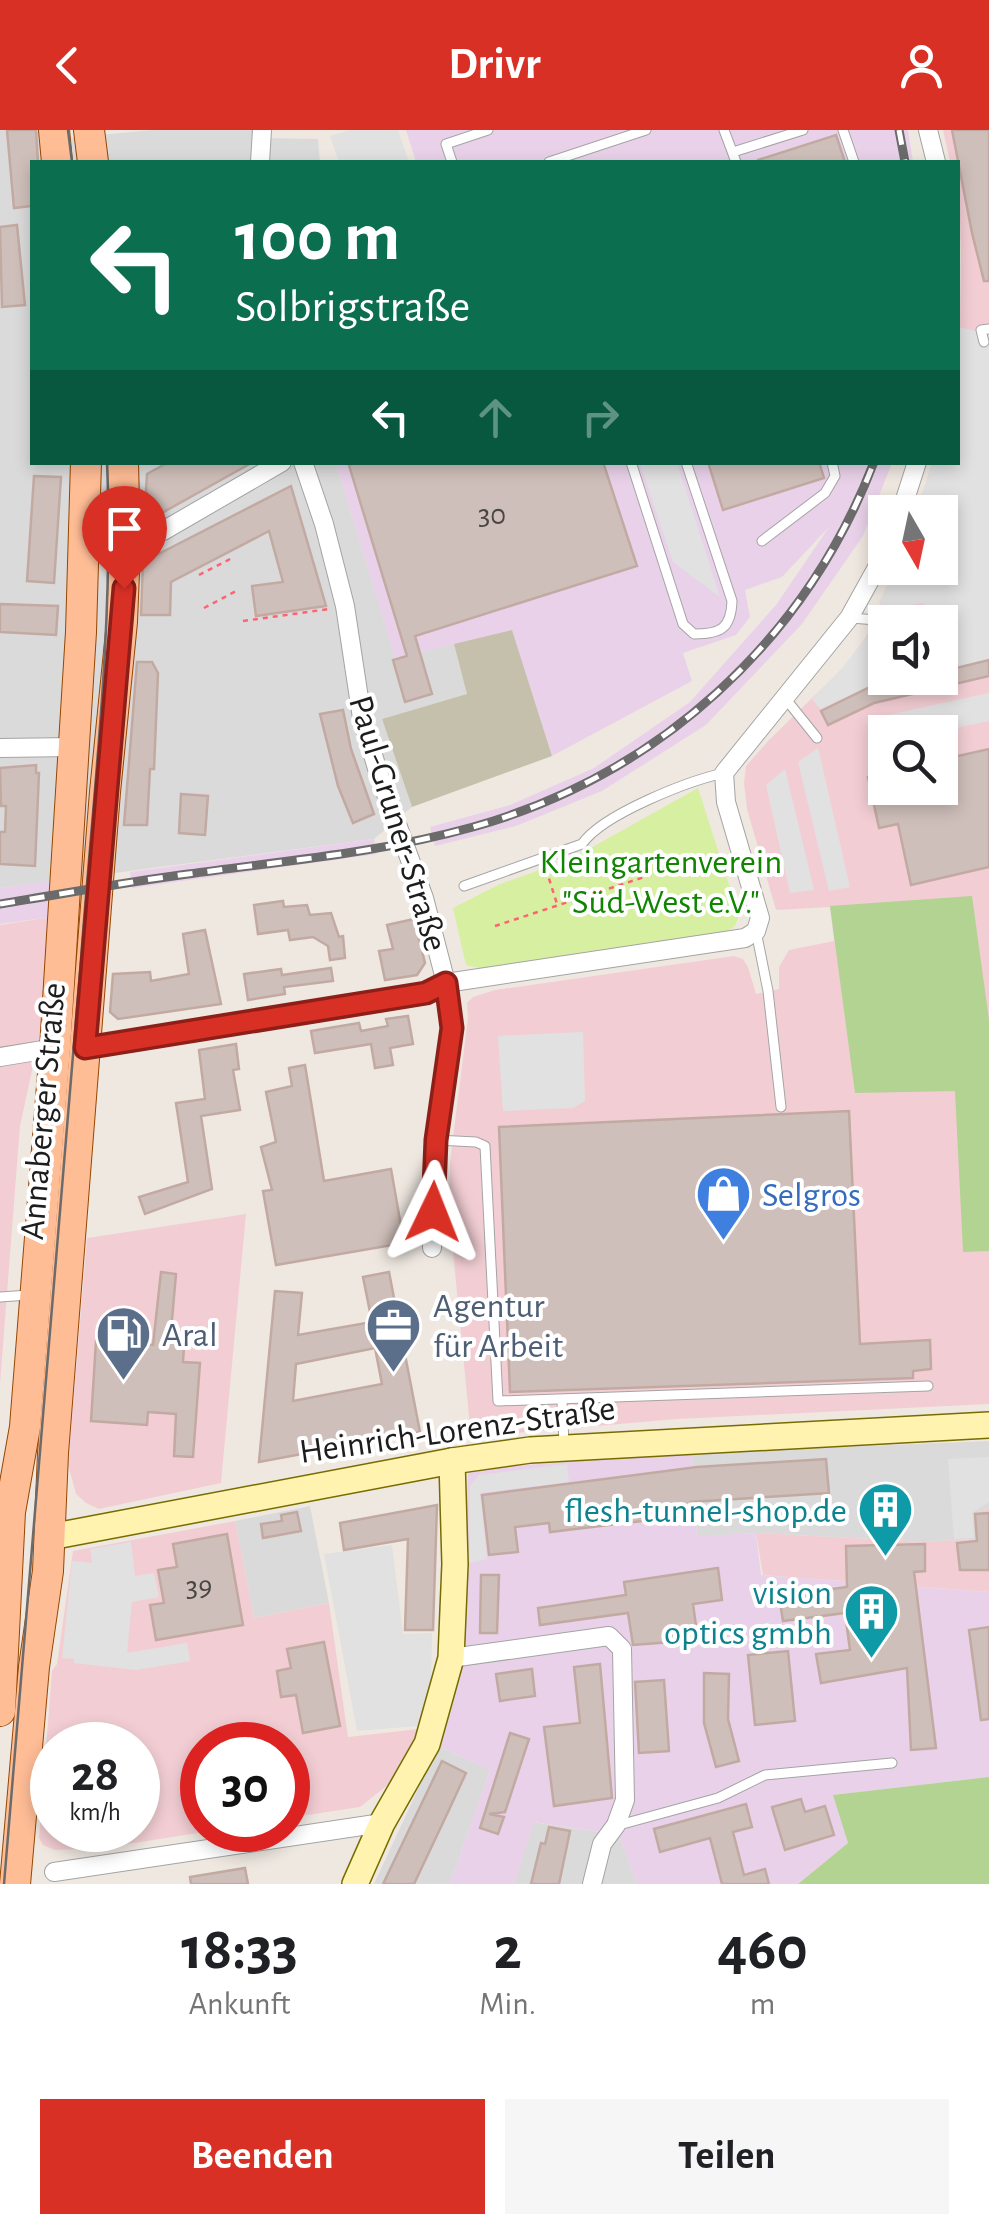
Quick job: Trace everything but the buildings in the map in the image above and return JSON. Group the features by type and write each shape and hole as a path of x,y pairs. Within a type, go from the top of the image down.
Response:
{"main road":[{"path":"54,130 57,160"},
{"path":"90,130 93,160"},
{"name":"Annaberger Straße","path":"16,1884 34,1667 50,1536 70,1048 74,747 86,465"},
{"name":"Annaberger Straße","path":"0,1711 6,1633 4,1547 24,1427 36,1294 109,748 124,588 123,465"},
{"path":"74,747 109,748"},
{"name":"Heinrich-Lorenz-Straße","path":"4,1547 50,1536"}],"street":[{"path":"260,160 262,130"},
{"path":"928,130 936,160"},
{"path":"163,531 277,465"},
{"name":"Paul-Gruner-Straße","path":"305,465 345,606 362,718 424,898 446,983 452,1028 436,1140 432,1248"},
{"path":"906,495 916,465"},
{"path":"0,1056 426,993 446,983 746,938 756,931 760,918 726,802 724,773 849,618 868,583"},
{"path":"0,748 74,747"},
{"name":"Heinrich-Lorenz-Straße","path":"50,1536 452,1460 564,1447 989,1425"},
{"path":"355,1884 382,1823 427,1744 451,1658 455,1570 452,1460"},
{"path":"451,1658 610,1636 622,1649 625,1800 616,1825 602,1844 592,1884"},
{"path":"54,1872 382,1823"}],"lane":[{"path":"451,160 446,144 488,130"},
{"path":"555,160 646,130"},
{"path":"724,130 734,157 803,130"},
{"path":"843,130 853,160"},
{"path":"984,342 981,330 989,329"},
{"path":"632,465 683,624 694,634 708,634 721,630 732,618 732,602 687,465"},
{"path":"762,540 825,493 835,476 833,465"},
{"path":"849,618 868,619"},
{"path":"785,698 817,738"},
{"path":"464,886 582,844 590,832 607,820 702,778 724,773"},
{"path":"756,931 768,991 781,1107"},
{"path":"436,1140 485,1146 498,1402 928,1386"},
{"path":"0,1297 36,1294"},
{"path":"562,1401 564,1447"},
{"path":"616,1825 718,1798 765,1775 892,1763"}],"path":[{"path":"199,576 234,557"},
{"path":"204,608 238,590"},
{"path":"243,621 345,606"},
{"path":"543,860 557,906"},
{"path":"495,926 694,861"}],"shaded area":[{"path":"0,130 47,130 49,140 152,130 261,130 261,138 318,139 320,160 30,160 30,465 337,465 395,657 454,644 468,694 382,719 412,807 374,839 0,888"},
{"path":"350,130 398,130 408,160 338,160 330,136"},
{"path":"406,130 908,130 913,160 415,160"},
{"path":"943,130 989,130 989,1404 677,1419 471,1437 449,1240 450,1162 467,1003 495,990 734,956 743,959 748,967 756,994 779,989 779,967 789,950 834,941 830,907 776,910 747,809 746,766 844,667 868,632 868,695 958,695 958,605 880,605 889,585 958,585 958,495 922,495 931,465 960,465 960,160 950,160"},
{"path":"960,327 989,334 989,660 958,666 958,605 879,602 888,585 958,585 958,495 922,495 931,465 960,465"},
{"path":"337,465 891,465 879,495 868,495 868,523 863,536 802,624 706,725 602,791 516,826 435,846 430,827 510,805 594,768 690,702 776,605 829,527 782,577 745,590 750,617 736,635 683,653 692,681 552,756 512,631 395,658"},
{"path":"641,465 678,465 720,597 673,562"},
{"path":"512,630 552,756 412,807 382,719 467,694 454,644"},
{"path":"866,638 868,687 820,709 812,699"},
{"path":"989,693 989,721 958,727 958,715 888,715"},
{"path":"818,748 850,887 829,891 798,762"},
{"path":"785,769 814,890 790,893 766,785"},
{"path":"374,839 377,854 132,888 130,872"},
{"path":"51,881 51,917 0,924 0,888"},
{"path":"51,917 42,1025 20,1126 0,1384 0,925"},
{"path":"583,1032 585,1101 573,1108 503,1111 498,1036"},
{"path":"246,1214 221,1483 99,1509 86,1503 76,1494 68,1465 87,1238"},
{"path":"989,1441 989,1508 974,1514 976,1539 925,1542 756,1533 697,1537 692,1453"},
{"path":"692,1453 697,1536 756,1533 761,1575 989,1592 989,1777 834,1795 848,1843 798,1884 637,1884 619,1835 534,1822 514,1884 450,1884 490,1770 438,1746 459,1650 468,1469"},
{"path":"989,1457 989,1502 972,1513 974,1538 954,1539 948,1459"},
{"path":"567,1464 569,1482 480,1493 487,1559 469,1563 470,1486 479,1475"},
{"path":"310,1506 329,1603 254,1618 235,1521"},
{"path":"989,1508 989,1592 763,1575 756,1533 925,1542 975,1539 974,1514"},
{"path":"235,1521 254,1618 329,1603 348,1737 419,1729 394,1780 360,1807 310,1815 310,1722 180,1722 180,1836 160,1839 160,1722 48,1722 52,1671 57,1664 73,1551"},
{"path":"131,1542 135,1576 154,1573 159,1597 132,1602 127,1653 187,1643 190,1661 136,1670 74,1663 74,1659 62,1658 72,1561 92,1563 90,1549"},
{"path":"392,1545 403,1634 432,1633 431,1694 418,1726 357,1731 324,1554"},
{"path":"438,1746 490,1770 450,1884 374,1884"},
{"path":"533,1822 619,1835 637,1884 514,1884"}],"green space":[{"name":"Kleingartenverein \"Süd-West e.V.\"","path":"698,788 739,916 735,926 725,933 484,969 466,965 453,908 500,884 571,859"},
{"path":"972,896 989,1020 989,1251 963,1252 955,1091 855,1093 830,906"},
{"path":"989,1777 989,1884 798,1884 848,1843 833,1795"}],"tram line":[{"path":"68,130 72,160"},
{"path":"4,1884 101,711 108,587 107,465"}],"railway":[{"path":"899,130 905,160"},
{"path":"0,904 438,836 541,804 604,773 663,736 717,692 766,643 808,588 845,527 873,465"}],"place":[{"name":"Selgros","path":"723,1243"},
{"name":"Agentur für Arbeit","path":"394,1374"},
{"name":"Aral","path":"123,1383"},
{"name":"flesh-tunnel-shop.de","path":"886,1559"},
{"name":"vision optics gmbh","path":"871,1661"}],"route":[{"path":"124,588 85,1048 426,993 446,983 452,1028 436,1140 433,1212"}]}
